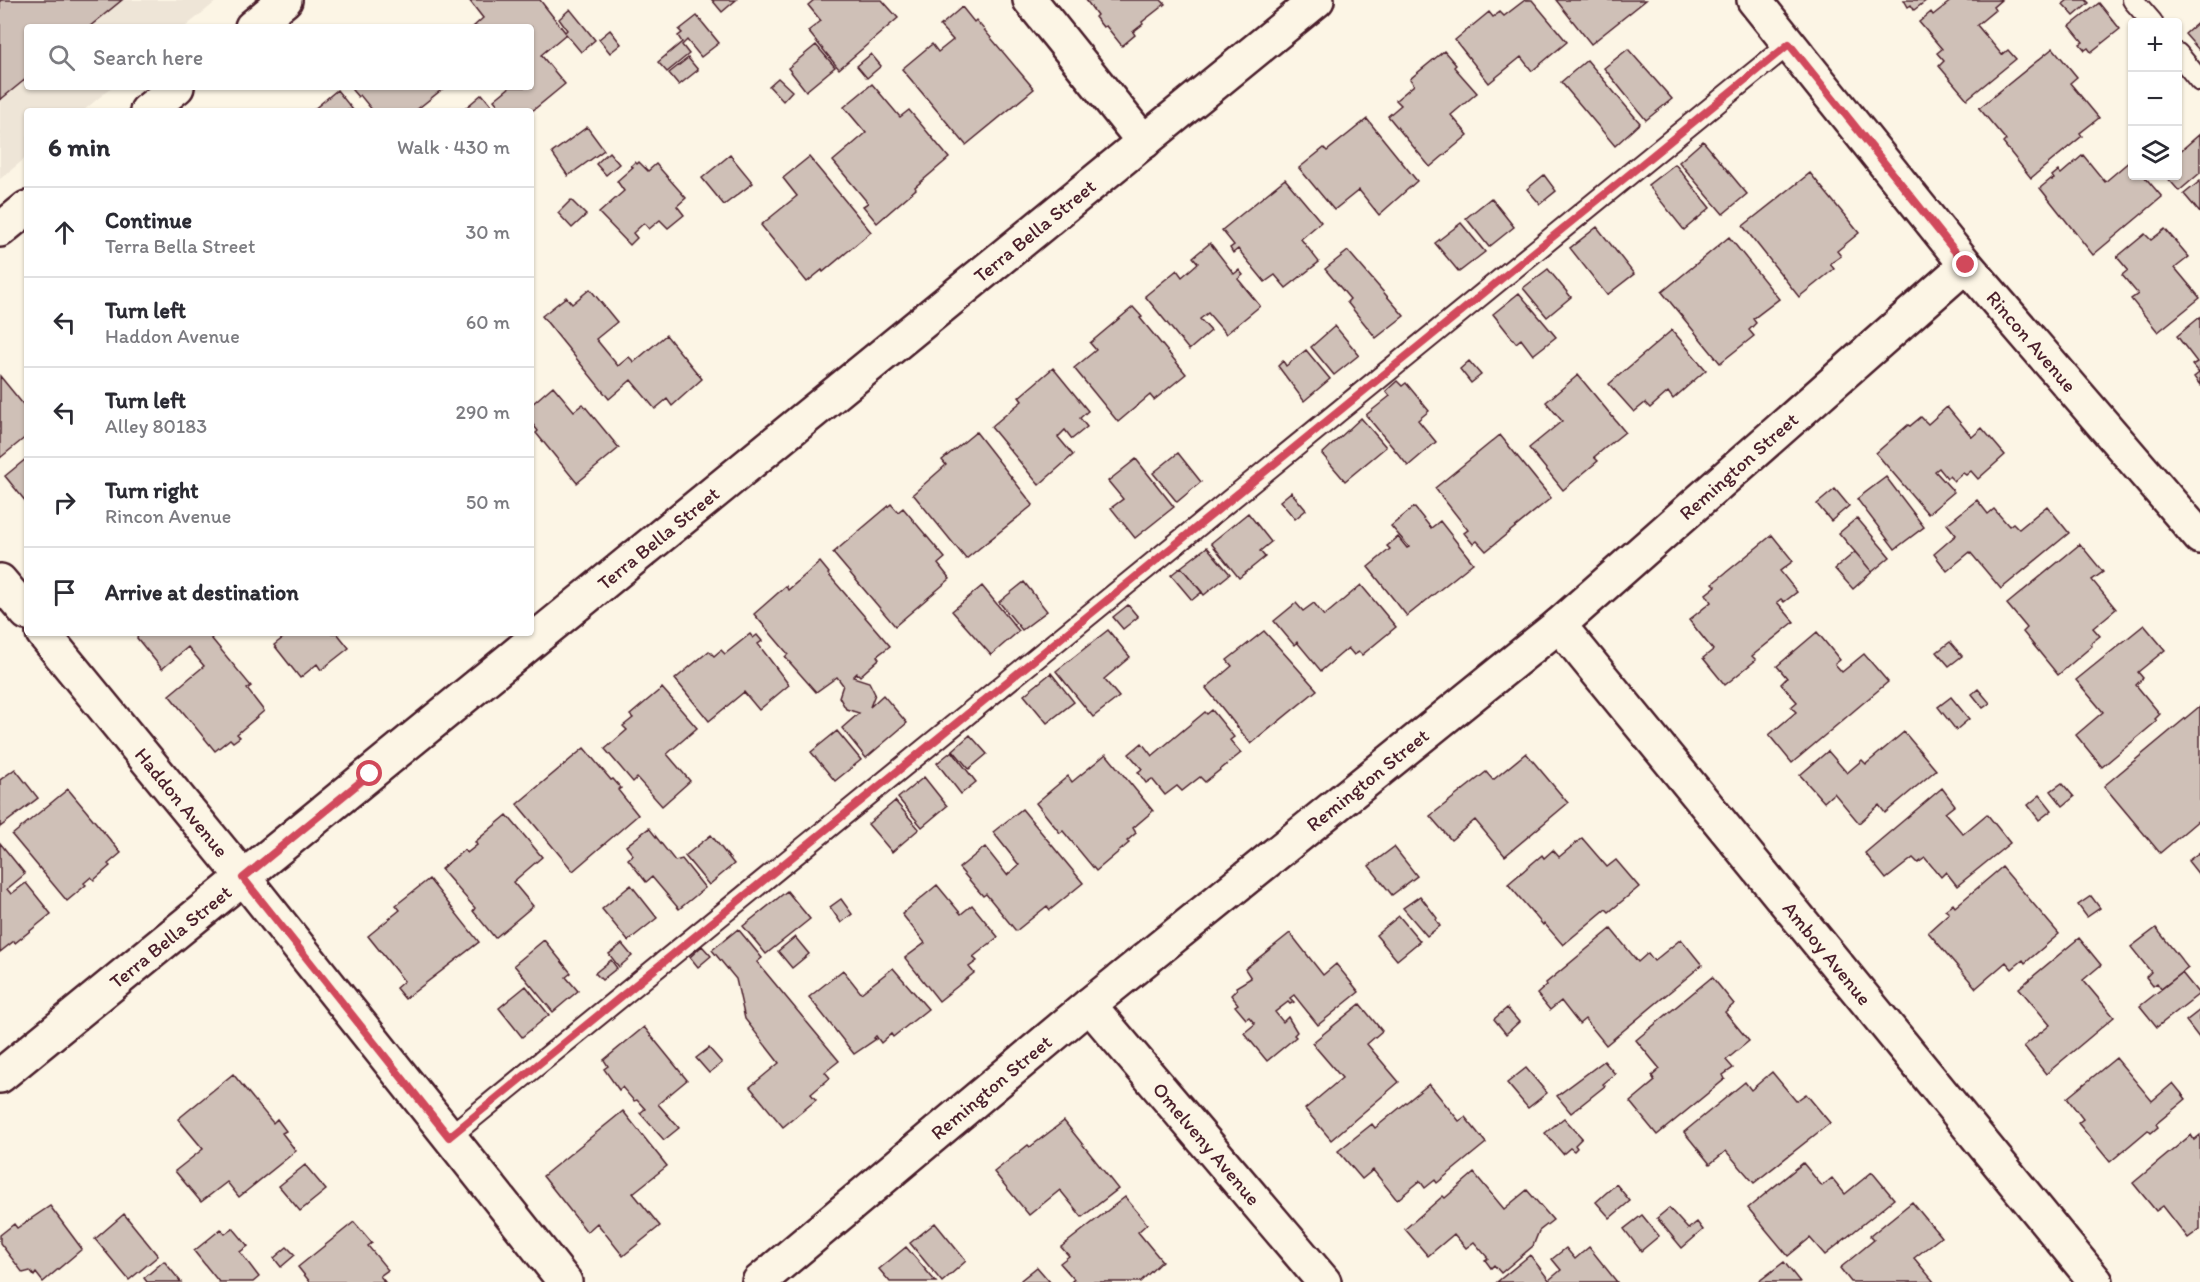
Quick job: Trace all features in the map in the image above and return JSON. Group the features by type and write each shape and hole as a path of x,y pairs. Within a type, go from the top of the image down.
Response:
{"street":[{"path":"256,24 285,0"},
{"path":"1030,0 1144,141"},
{"name":"Terra Bella Street","path":"0,1076 1317,0"},
{"name":"Rincon Avenue","path":"1754,0 1966,265 2200,537"},
{"path":"151,108 173,90"},
{"path":"0,230 24,210"},
{"name":"Remington Street","path":"759,1282 1089,1005 1559,625 1966,265"},
{"path":"0,580 24,610"},
{"name":"Amboy Avenue","path":"1559,625 2096,1282"},
{"name":"Haddon Avenue","path":"45,636 243,878 565,1282"},
{"name":"Omelveny Avenue","path":"1089,1005 1324,1282"}],"lane":[{"path":"2133,0 2149,18"},
{"path":"449,1137 1789,44"},
{"path":"2182,59 2200,81"}],"shaded area":[{"path":"0,0 218,0 189,24 24,24 24,90 108,90 87,108 24,108 24,159 0,179"}],"building":[{"path":"0,0 122,0 93,24 24,24 24,80 0,100"},
{"path":"469,0 540,0 565,32 567,30 559,19 570,9 595,40 581,52 566,34 541,55 565,84 534,110 501,108 494,100 506,90 534,90 534,24 476,24 483,18"},
{"path":"712,0 736,0 722,12"},
{"path":"814,0 882,0 898,18 839,69 808,31 821,21 808,5"},
{"path":"1086,0 1161,0 1165,4 1142,22 1143,24 1133,32 1135,35 1122,46 1106,26 1103,27 1095,17 1097,15"},
{"path":"1525,0 1532,0 1567,42 1532,71 1521,57 1489,83 1455,40 1489,12 1493,17 1500,12 1504,16"},
{"path":"1556,0 1646,0 1591,44"},
{"path":"1904,0 1927,0 1914,10 1911,5 1908,7"},
{"path":"1952,0 2001,0 1993,7 1995,10 1977,25 2002,55 2008,50 2016,59 1967,99 1939,66 1944,61 1937,53 1942,49 1919,22 1931,12 1933,15"},
{"path":"2068,0 2086,0 2089,3 2074,16 2063,4"},
{"path":"2099,3 2120,29 2091,52 2088,48 2085,50 2080,44 2083,42 2070,26"},
{"path":"962,7 974,22 976,20 1034,89 966,145 902,69 932,44 938,52 953,40 940,26"},
{"path":"697,16 719,43 701,57 687,40 682,45 689,54 667,72 658,62 682,42 678,36 682,33 679,30"},
{"path":"2200,21 2200,49 2199,50 2185,34"},
{"path":"610,30 621,44 610,53 599,39"},
{"path":"816,45 835,67 806,91 788,68"},
{"path":"2053,48 2077,77 2070,83 2099,118 2080,133 2082,136 2031,178 2003,143 2006,140 1979,108"},
{"path":"1628,49 1672,99 1646,120 1604,68"},
{"path":"1444,51 1456,65 1454,67 1477,93 1451,115 1468,135 1430,167 1388,116 1401,105 1396,100 1414,85 1410,79"},
{"path":"871,54 881,66 867,78 857,66"},
{"path":"688,58 698,70 679,85 669,73"},
{"path":"1587,60 1640,123 1615,146 1561,82"},
{"path":"778,78 792,91 783,101 769,86"},
{"path":"872,84 900,117 909,110 949,158 877,223 863,206 868,203 833,161 866,133 844,107"},
{"path":"337,90 351,108 316,108"},
{"path":"352,90 441,90 419,108 371,108 360,95 358,97"},
{"path":"482,94 494,108 466,108"},
{"path":"1367,119 1417,181 1379,215 1359,190 1334,210 1299,168 1324,148 1327,151"},
{"path":"587,127 604,150 568,176 552,153"},
{"path":"2200,134 2200,173 2179,191 2169,180 2182,180 2182,150"},
{"path":"1703,141 1747,194 1723,214 1679,162"},
{"path":"609,152 619,164 606,175 596,164"},
{"path":"730,155 753,183 724,205 702,178"},
{"path":"2083,155 2105,182 2128,163 2128,180 2147,180 2162,197 2093,255 2040,188 2054,179 2052,176 2058,171 2061,174"},
{"path":"809,157 871,232 823,272 822,270 807,282 761,225 797,196 783,178"},
{"path":"635,162 637,164 639,162 648,171 656,164 686,198 677,206 684,215 668,228 660,220 649,229 644,223 633,233 637,238 630,245 599,213 624,191 617,181 633,167 631,166"},
{"path":"1675,164 1710,208 1684,230 1648,185"},
{"path":"1810,173 1859,233 1837,251 1841,256 1830,264 1834,269 1799,297 1743,226"},
{"path":"1544,175 1556,191 1540,204 1527,189"},
{"path":"1285,179 1321,222 1301,239 1319,262 1286,288 1275,275 1265,282 1238,249 1233,253 1230,248 1234,245 1222,230"},
{"path":"2200,181 2200,213 2184,194"},
{"path":"1491,198 1514,227 1489,247 1466,218"},
{"path":"571,200 586,215 572,228 558,213"},
{"path":"1461,223 1485,252 1459,272 1435,243"},
{"path":"1597,227 1634,274 1607,295 1570,248"},
{"path":"2165,229 2189,257 2175,268 2200,298 2158,332 2131,299 2138,294 2122,275 2128,270 2117,257 2145,234 2151,240"},
{"path":"1729,237 1779,299 1753,319 1756,323 1749,330 1754,336 1720,363 1662,292"},
{"path":"1210,243 1234,274 1239,270 1243,275 1238,279 1260,306 1226,334 1208,313 1200,319 1211,331 1189,350 1145,296 1177,270 1182,277 1198,263 1193,257"},
{"path":"1348,251 1404,316 1376,338 1347,302 1350,299 1325,269"},
{"path":"1548,269 1571,297 1547,317 1523,288"},
{"path":"590,289 617,322 596,339 618,366 629,357 634,362 666,335 702,379 672,406 667,399 655,409 631,380 609,399 542,316 566,297 572,304"},
{"path":"1519,293 1556,337 1533,355 1521,339 1516,343 1493,314"},
{"path":"1133,307 1186,374 1154,400 1150,395 1118,422 1074,368 1096,350 1090,343"},
{"path":"2200,317 2200,385 2194,377 2199,373 2192,365 2197,362 2177,336"},
{"path":"1335,326 1359,355 1334,375 1311,347"},
{"path":"1672,330 1706,370 1673,399 1668,392 1650,408 1645,403 1634,412 1609,384"},
{"path":"1306,350 1330,379 1304,401 1278,366 1283,361 1286,366"},
{"path":"1469,361 1481,375 1471,383 1460,369"},
{"path":"1053,368 1088,411 1080,418 1087,427 1072,439 1065,430 1058,437 1073,455 1039,485 991,427 1022,401 1019,397"},
{"path":"1578,375 1625,432 1594,457 1598,461 1563,490 1529,448 1562,421 1546,402"},
{"path":"0,376 24,405 24,438 0,458"},
{"path":"1397,381 1402,386 1406,383 1429,411 1418,420 1436,442 1408,466 1366,415 1390,396 1386,391"},
{"path":"553,386 574,411 583,404 619,448 577,483 536,433 538,431 534,426 534,402"},
{"path":"1947,407 1972,437 1982,428 2005,455 1978,479 1971,471 1966,475 1963,473 1954,481 1949,476 1947,478 1939,468 1935,471 1954,492 1928,514 1876,453 1908,425 1910,426 1921,417 1928,424"},
{"path":"1361,418 1386,447 1345,481 1322,454"},
{"path":"976,432 1033,505 966,559 913,494 946,465 942,460"},
{"path":"1500,435 1551,498 1486,551 1477,541 1473,544 1464,533 1468,530 1435,488"},
{"path":"1178,453 1201,482 1177,502 1153,473"},
{"path":"1136,459 1174,507 1135,538 1111,508 1123,499 1108,481"},
{"path":"24,460 24,500 5,476"},
{"path":"1886,477 1924,527 1895,549 1857,499"},
{"path":"1835,489 1849,506 1831,521 1817,504"},
{"path":"1291,492 1306,510 1295,519 1280,501"},
{"path":"1977,500 1988,514 1994,509 2009,526 2013,523 2019,529 2047,506 2069,533 2001,589 1970,552 1947,571 1934,554 1956,535 1947,524"},
{"path":"891,504 898,512 903,508 945,558 938,564 950,579 895,626 833,553"},
{"path":"1414,507 1431,528 1440,521 1473,563 1407,616 1368,567 1390,549 1387,546 1398,537 1407,548 1409,547 1391,526"},
{"path":"1248,513 1271,542 1260,551 1265,557 1239,578 1211,543"},
{"path":"1857,518 1890,557 1872,572 1839,533"},
{"path":"1772,535 1793,561 1780,571 1797,592 1784,602 1781,599 1777,602 1794,622 1752,656 1756,660 1725,685 1703,658 1713,650 1689,620 1711,602 1706,594 1716,586 1713,583"},
{"path":"2080,544 2103,572 2092,580 2116,609 2093,628 2100,636 2090,644 2092,646 2058,675 2023,632 2027,628 2007,604"},
{"path":"1207,547 1230,574 1204,595 1181,567"},
{"path":"1855,552 1872,572 1853,589 1835,569"},
{"path":"820,562 890,646 877,656 879,659 860,676 857,673 853,677 869,682 875,694 870,707 883,695 907,723 866,758 842,728 859,713 846,709 839,697 843,685 837,677 816,692 785,657 788,654 754,614 786,586 788,590"},
{"path":"1181,567 1202,592 1192,600 1171,575"},
{"path":"1024,582 1047,611 1022,630 999,602"},
{"path":"1361,585 1396,627 1362,655 1359,652 1354,655 1348,648 1321,671 1297,642 1294,645 1274,621 1296,603 1303,611 1314,603 1324,616"},
{"path":"982,586 1019,631 991,655 952,611"},
{"path":"1128,605 1138,617 1123,629 1113,617"},
{"path":"2144,625 2165,650 2138,672 2143,678 2136,685 2160,714 2155,719 2157,721 2102,767 2076,735 2103,712 2076,680"},
{"path":"1108,630 1130,657 1104,679 1119,697 1093,717 1056,671"},
{"path":"1264,631 1317,690 1251,744 1206,688 1232,666 1227,660"},
{"path":"1817,632 1840,660 1835,664 1842,672 1864,654 1888,682 1792,763 1769,735 1796,712 1791,707 1797,702 1781,684 1787,678 1777,666"},
{"path":"750,634 753,638 757,635 762,641 758,644 789,685 759,710 744,692 709,721 675,679 709,651 714,656 721,650 725,654"},
{"path":"138,636 209,636 251,686 247,689 264,711 237,734 240,737 233,742 230,739 215,751 169,695 204,666 188,647 162,669 137,638"},
{"path":"285,636 339,636 349,648 321,670 317,664 300,678 274,645"},
{"path":"1950,642 1962,656 1949,666 1937,652"},
{"path":"1051,673 1074,702 1047,723 1024,695"},
{"path":"662,688 697,728 667,754 690,781 662,806 637,778 633,782 605,749 627,730 623,726 633,718 630,715"},
{"path":"1978,689 1990,703 1983,708 1972,694"},
{"path":"1951,697 1969,719 1956,730 1938,707"},
{"path":"2200,706 2200,819 2160,853 2104,786"},
{"path":"1212,710 1234,737 1230,740 1241,753 1205,782 1200,777 1182,791 1177,786 1165,795 1152,779 1146,783 1138,772 1142,769 1129,754 1142,743 1152,756 1205,712 1207,714"},
{"path":"837,731 861,760 835,781 811,752"},
{"path":"1904,732 1936,770 1885,813 1879,805 1859,823 1834,793 1824,802 1800,775 1828,751 1847,773 1862,760 1866,764"},
{"path":"970,735 987,754 969,769 953,750"},
{"path":"584,748 611,780 613,779 621,788 618,790 638,815 573,871 517,804"},
{"path":"952,751 976,782 961,794 937,763"},
{"path":"1526,753 1568,803 1505,856 1475,820 1451,840 1430,816 1486,772 1493,780"},
{"path":"1106,754 1153,811 1133,828 1136,833 1127,841 1129,843 1096,871 1063,831 1060,833 1036,803 1068,776 1072,782"},
{"path":"15,769 38,798 0,827 0,780"},
{"path":"924,777 947,806 922,827 898,798"},
{"path":"2062,783 2074,797 2063,806 2051,791"},
{"path":"1942,788 1955,805 1945,813 1963,834 1987,814 2010,843 1957,886 1946,872 1941,877 1925,858 1918,863 1913,858 1886,879 1865,853"},
{"path":"68,789 121,853 108,864 110,866 94,880 91,877 84,883 86,885 67,901 12,835"},
{"path":"2040,795 2052,810 2039,820 2028,805"},
{"path":"895,801 919,829 892,852 868,824"},
{"path":"1022,809 1083,883 1050,910 1047,906 1016,931 986,894 983,896 959,868 985,847 1007,875 1019,865 993,832"},
{"path":"507,815 542,857 513,882 533,906 495,938 473,911 475,908 441,869 464,850 467,853 477,845 475,842"},
{"path":"649,828 675,861 682,859 705,888 679,909 652,877 646,882 628,859 633,855 626,846"},
{"path":"711,835 734,864 709,885 685,856"},
{"path":"1582,838 1607,867 1616,860 1639,887 1609,912 1606,909 1563,945 1508,884 1542,855 1544,858 1553,850 1559,857"},
{"path":"0,843 25,874 7,889 11,894 26,883 51,914 0,952"},
{"path":"1394,847 1417,876 1392,895 1369,866"},
{"path":"2200,852 2200,876 2188,861"},
{"path":"2002,867 2059,934 2025,963 2023,960 2012,969 2006,962 1976,988 1928,932 1949,913 1945,910 1953,904 1955,907"},
{"path":"429,879 479,942 405,999 396,988 404,981 368,936 400,910 396,905"},
{"path":"631,885 657,918 628,941 602,909"},
{"path":"937,885 961,914 972,905 998,937 973,957 977,961 969,967 974,973 939,1001 905,958 925,943 902,914"},
{"path":"787,891 810,919 766,954 743,926"},
{"path":"1420,896 1437,918 1440,926 1427,936 1403,908"},
{"path":"2091,896 2100,908 2087,917 2078,905"},
{"path":"841,899 852,914 841,923 830,907"},
{"path":"1399,916 1420,941 1397,960 1376,935"},
{"path":"2156,928 2188,968 2161,989 2157,983 2153,986 2146,977 2151,972 2131,947"},
{"path":"738,929 762,958 757,962 839,1061 825,1072 830,1078 811,1094 816,1100 783,1127 750,1087 779,1063 745,1019 736,979 712,950"},
{"path":"1611,929 1638,962 1648,953 1654,961 1681,939 1702,965 1606,1045 1585,1019 1579,1024 1561,1001 1550,1010 1537,994 1547,985 1546,983"},
{"path":"1290,933 1323,975 1336,964 1359,992 1318,1025 1294,995 1290,998 1294,1002 1290,1004 1288,1002 1275,1012 1283,1022 1288,1017 1297,1032 1294,1035 1296,1037 1267,1061 1244,1033 1255,1024 1249,1017 1246,1019 1235,1006 1238,1004 1231,995 1237,989 1236,987 1251,978 1245,969"},
{"path":"795,937 809,954 792,968 778,951"},
{"path":"2079,938 2101,965 2083,980 2114,1017 2046,1074 2024,1046 2050,1025 2019,988"},
{"path":"544,940 571,973 566,977 578,991 553,1012 514,965"},
{"path":"622,944 632,956 619,967 609,954"},
{"path":"702,946 711,956 698,967 690,957"},
{"path":"611,960 617,968 602,980 595,973"},
{"path":"893,968 928,1009 893,1037 891,1034 881,1043 876,1036 874,1038 876,1039 854,1054 809,997 843,970 861,993"},
{"path":"2182,973 2199,994 2157,1027 2140,1006"},
{"path":"1712,977 1734,1004 1725,1012 1749,1041 1726,1060 1733,1068 1723,1075 1725,1079 1657,1135 1630,1102 1655,1081 1652,1076 1660,1069 1636,1040"},
{"path":"526,986 549,1015 522,1037 499,1008"},
{"path":"1360,1004 1382,1031 1367,1044 1399,1082 1331,1140 1305,1109 1342,1078 1312,1043"},
{"path":"1507,1008 1519,1022 1506,1034 1494,1019"},
{"path":"2200,1010 2200,1039 2186,1021"},
{"path":"644,1027 687,1080 658,1104 679,1128 664,1140 640,1113 645,1109 637,1100 634,1101 622,1087 619,1090 604,1069 608,1066 604,1060"},
{"path":"709,1048 722,1063 709,1073 696,1058"},
{"path":"2116,1058 2152,1101 2173,1083 2186,1099 2156,1124 2158,1127 2151,1133 2148,1130 2110,1162 2078,1123 2083,1119 2067,1098"},
{"path":"1604,1061 1615,1074 1603,1084 1605,1086 1571,1113 1557,1096"},
{"path":"1526,1068 1547,1093 1528,1108 1507,1083"},
{"path":"1772,1072 1796,1101 1806,1094 1830,1123 1754,1183 1726,1151 1710,1164 1684,1132 1745,1082 1751,1090"},
{"path":"233,1074 273,1123 277,1119 286,1131 282,1133 296,1151 239,1197 227,1182 201,1202 175,1171 203,1149 178,1119"},
{"path":"1429,1084 1459,1121 1465,1117 1486,1143 1437,1183 1435,1180 1425,1188 1420,1181 1397,1200 1373,1170 1362,1179 1338,1151 1372,1124 1375,1128"},
{"path":"623,1111 667,1166 633,1193 660,1226 623,1256 597,1223 587,1232 543,1176"},
{"path":"1564,1118 1582,1138 1575,1145 1577,1148 1574,1151 1570,1148 1563,1154 1545,1133"},
{"path":"1064,1121 1118,1189 1082,1217 1060,1190 1029,1215 994,1172 1028,1145 1030,1147"},
{"path":"2191,1135 2194,1140 2200,1135 2200,1229 2188,1238 2163,1206 2156,1211 2133,1183"},
{"path":"1803,1163 1822,1186 1832,1178 1845,1194 1872,1172 1894,1199 1825,1255 1810,1238 1788,1256 1748,1208"},
{"path":"305,1165 326,1190 300,1211 279,1186"},
{"path":"1474,1173 1504,1209 1527,1190 1553,1220 1539,1231 1533,1246 1501,1273 1494,1265 1491,1268 1485,1260 1488,1258 1474,1242 1466,1248 1454,1234 1428,1256 1405,1229"},
{"path":"1616,1184 1630,1201 1610,1218 1596,1202"},
{"path":"1125,1197 1147,1224 1138,1232 1162,1261 1140,1282 1071,1282 1074,1279 1060,1263 1069,1256 1061,1247"},
{"path":"1912,1202 1941,1237 1914,1258 1934,1282 1851,1282 1840,1268 1874,1240 1870,1236"},
{"path":"50,1206 82,1249 43,1282 36,1273 34,1276 30,1271 23,1273 0,1243 0,1235 14,1224 17,1228"},
{"path":"1669,1208 1688,1229 1697,1222 1703,1230 1682,1248 1657,1218"},
{"path":"124,1214 158,1256 129,1280 95,1239"},
{"path":"1642,1215 1659,1236 1641,1251 1624,1229"},
{"path":"354,1222 372,1243 368,1246 388,1270 380,1276 385,1282 310,1282 298,1267"},
{"path":"935,1223 966,1261 942,1282 910,1243"},
{"path":"233,1228 248,1246 240,1252 259,1277 253,1282 219,1282 194,1251 221,1229 225,1234"},
{"path":"287,1247 295,1255 281,1267 274,1258"},
{"path":"906,1247 936,1282 890,1282 879,1269"},
{"path":"1589,1247 1617,1282 1497,1282 1530,1255 1549,1280 1561,1270 1552,1259 1566,1248 1575,1259"},
{"path":"164,1261 181,1282 147,1282 144,1278"},
{"path":"1784,1262 1800,1282 1758,1282"},
{"path":"1037,1267 1050,1282 1022,1282 1021,1280"}],"route":[{"path":"370,774 243,878 449,1137 1789,44 1966,265"}]}
